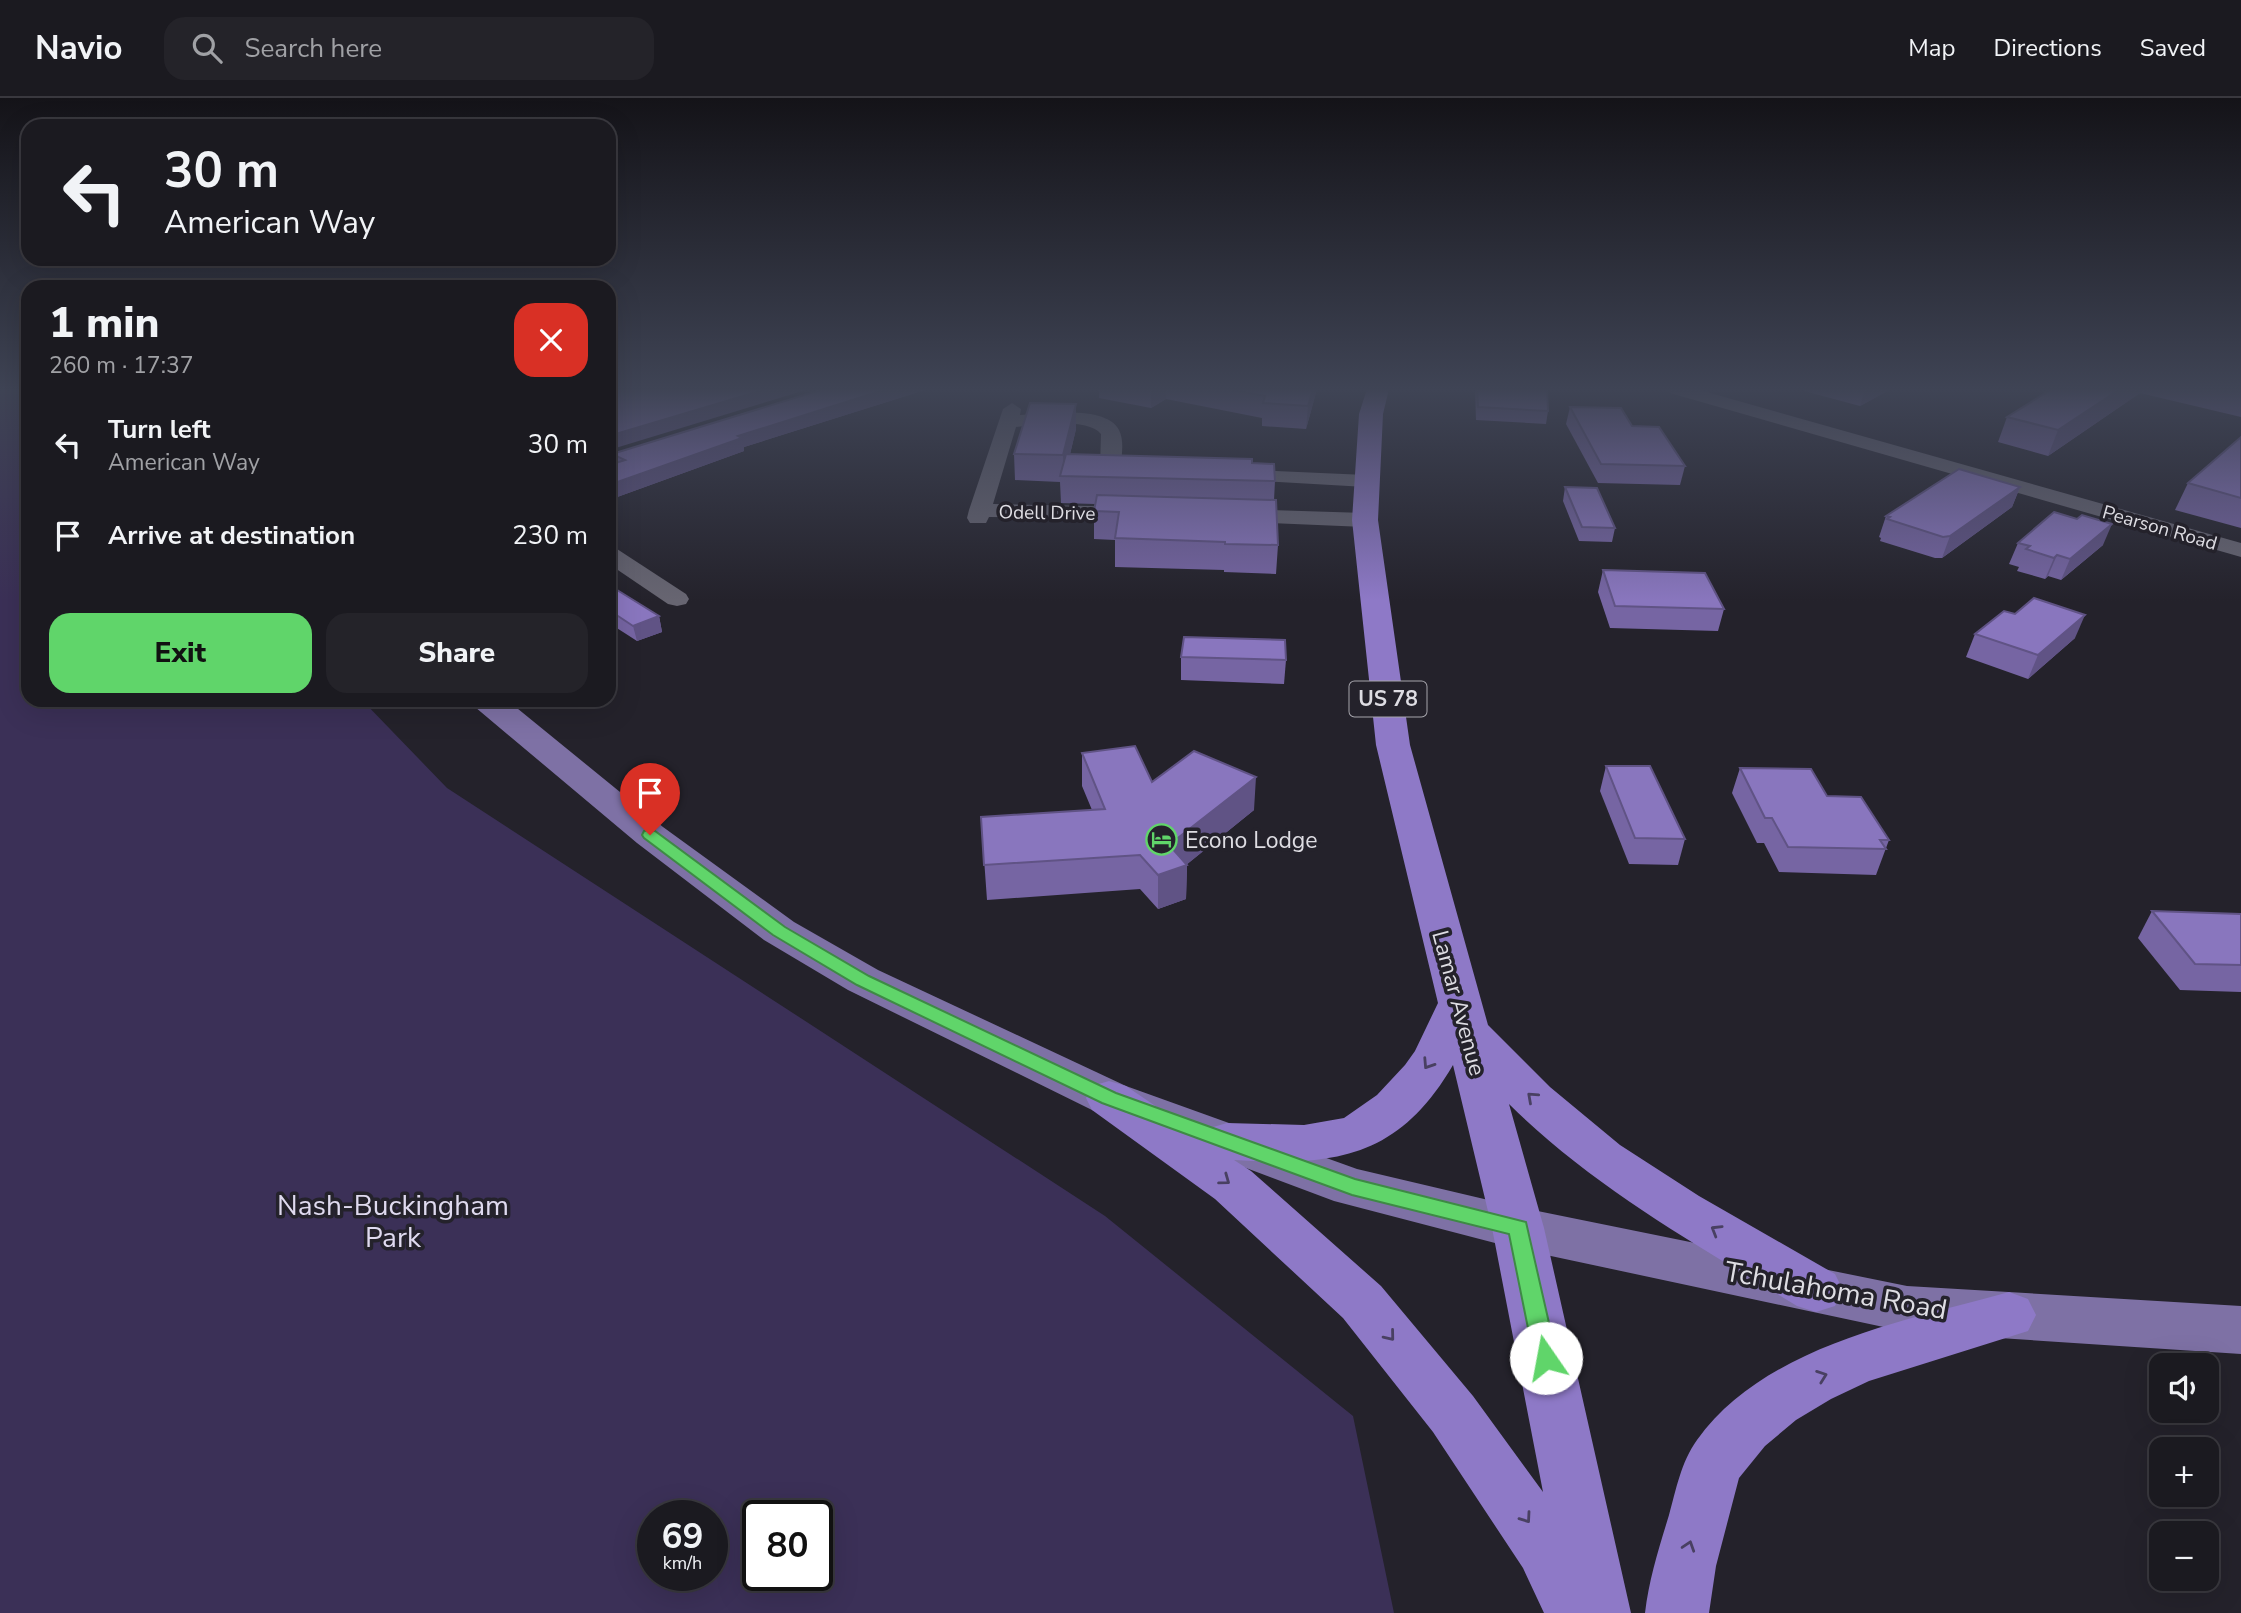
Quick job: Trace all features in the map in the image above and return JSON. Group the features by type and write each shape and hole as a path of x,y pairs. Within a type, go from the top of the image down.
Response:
{"highway":[{"name":"Lamar Avenue","path":"1368,460 1365,520 1393,745 1518,1228 1600,1613"},
{"path":"1227,1141 1319,1142 1349,1136 1373,1122 1398,1101 1429,1066 1463,1017 1511,1079 1605,1159 1651,1191 1816,1290"},
{"path":"1109,1098 1233,1185 1362,1302 1453,1414 1545,1546 1578,1613"},
{"path":"1677,1613 1680,1573 1717,1460 1761,1411 1807,1381 1880,1354 2009,1315"}],"main road":[{"name":"Tchulahoma Road","path":"495,707 650,835 779,931 863,980 1109,1098 1352,1187 1518,1228 1907,1309 2241,1330"}],"street":[{"name":"Odell Drive","path":"996,460 979,514 1154,514"},
{"name":"Odell Drive","path":"1110,460 1110,468 1159,472"},
{"name":"Pearson Road","path":"1924,460 2241,550"},
{"path":"1212,474 1366,481"},
{"path":"1287,518 1290,478"},
{"path":"1208,516 1365,520"},
{"path":"616,559 677,599"}],"green space":[{"name":"Nash-Buckingham Park","path":"0,460 21,460 21,707 369,707 447,788 1105,1216 1353,1416 1394,1613 0,1613"}],"building":[{"path":"625,460 681,460 616,483 616,463"},
{"path":"1064,460 1252,460 1252,463 1274,464 1275,481 1060,476"},
{"path":"1599,460 1681,460 1685,466 1601,464"},
{"path":"2215,460 2241,460 2241,498 2188,483"},
{"path":"1959,469 2020,487 1950,536 1943,537 1887,519 1890,517 1886,516"},
{"path":"1565,487 1597,488 1615,528 1582,527"},
{"path":"1097,495 1276,500 1278,545 1115,538 1119,512 1094,511"},
{"path":"2054,512 2077,519 2082,515 2112,524 2070,559 2057,555 2054,558 2026,549 2030,546 2018,543"},
{"path":"1603,570 1705,573 1724,609 1615,606"},
{"path":"616,589 659,616 633,626 616,615"},
{"path":"2034,598 2085,615 2038,655 1975,634 2004,611 2015,614"},
{"path":"1184,637 1285,640 1286,660 1181,657"},
{"path":"1135,746 1152,782 1194,751 1256,777 1169,845 1187,865 1158,875 1140,855 984,865 981,817 1105,809 1082,753"},
{"path":"1606,766 1650,766 1685,839 1635,838"},
{"path":"1740,768 1811,769 1827,796 1861,797 1889,840 1880,840 1886,849 1788,847 1772,818 1765,818"},
{"path":"2152,911 2241,914 2241,965 2195,964"}],"place":[{"name":"Econo Lodge","path":"1162,840"}],"route":[{"path":"650,835 779,931 863,980 1109,1098 1352,1187 1518,1228 1546,1358"}]}
